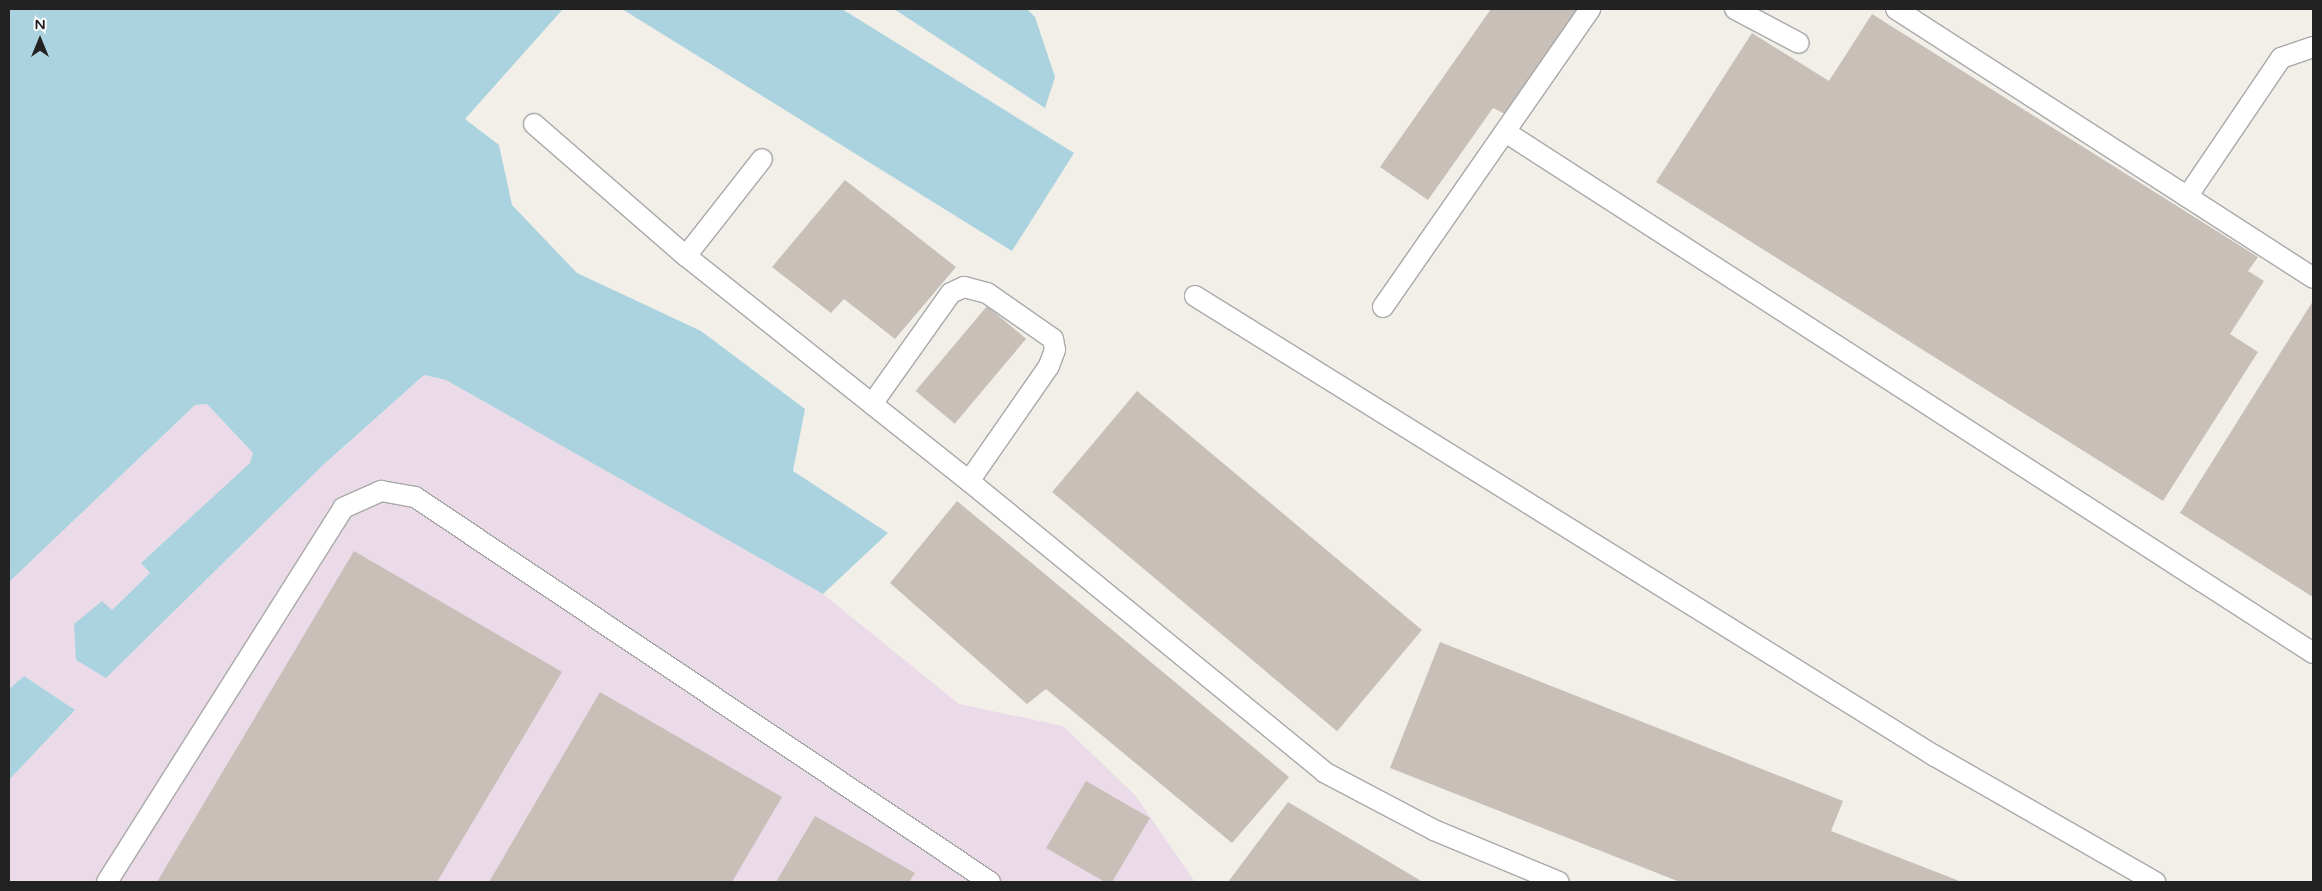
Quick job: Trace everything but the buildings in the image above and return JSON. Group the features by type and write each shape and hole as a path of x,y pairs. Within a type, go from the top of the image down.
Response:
{"lane":[{"path":"1383,307 1507,133 1590,9"},
{"path":"1735,9 1799,43"},
{"path":"1896,9 2313,278"},
{"path":"2187,196 2281,58 2313,47"},
{"path":"534,124 686,256 969,481 1324,772 1434,830 1559,882"},
{"path":"1507,133 2313,652"},
{"path":"686,256 762,160"},
{"path":"872,404 952,292 964,288 987,292 1052,339 1055,350 1049,366 969,481"},
{"path":"1195,296 1935,756 2155,882"},
{"path":"107,882 343,508 381,491 415,497 990,882"}],"shaded area":[{"path":"424,375 446,380 823,594 959,704 1063,726 1135,795 1195,882 9,882 9,780 75,710 24,676 9,689 9,582 195,405 207,404 253,453 251,463 141,563 150,573 112,610 101,602 106,678 322,466"}],"water":[{"path":"9,9 563,9 465,119 499,145 512,205 577,273 701,331 805,409 793,471 888,533 823,594 446,380 424,375 322,466 106,678 76,660 74,624 102,601 112,610 150,573 141,563 250,463 253,453 207,404 195,405 9,582"},
{"path":"622,9 842,9 1074,153 1012,251"},
{"path":"894,9 1027,9 1035,17 1055,77 1045,108"},
{"path":"24,676 75,710 9,780 9,689"}]}
